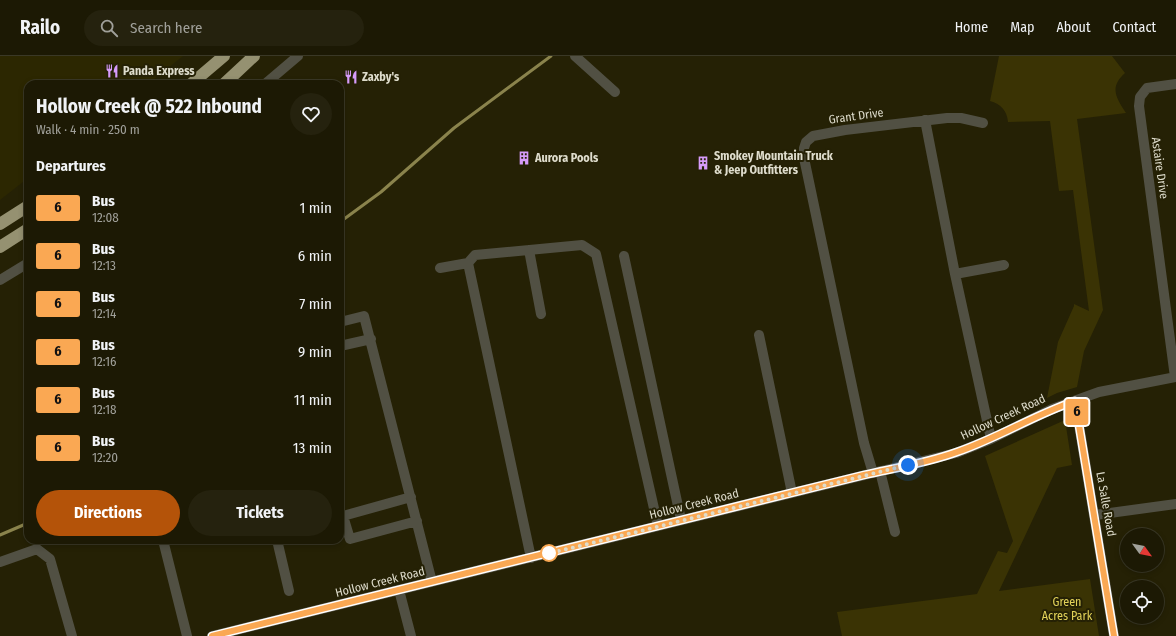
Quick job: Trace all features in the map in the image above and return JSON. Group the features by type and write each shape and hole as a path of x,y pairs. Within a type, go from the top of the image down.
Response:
{"highway":[{"path":"196,80 224,56"},
{"path":"228,80 254,56"},
{"path":"0,224 24,209"},
{"path":"0,247 24,232"}],"street":[{"path":"270,80 298,56"},
{"path":"575,56 615,92"},
{"name":"Astaire Drive","path":"1176,84 1147,88 1140,97 1139,106 1176,377"},
{"name":"Grant Drive","path":"895,532 877,472 864,443 804,158 804,148 806,142 813,136 822,134 947,118 961,118 983,123"},
{"path":"925,120 955,274 990,439"},
{"path":"440,268 468,263 475,255 529,250 582,246 596,254 658,526"},
{"path":"529,250 541,314"},
{"path":"624,256 681,520"},
{"path":"468,263 531,558"},
{"path":"0,280 24,265"},
{"path":"955,274 1004,265"},
{"path":"344,321 364,316 432,582"},
{"path":"759,335 792,493"},
{"path":"344,345 371,339"},
{"name":"Hollow Creek Road","path":"212,636 956,453 990,439 1052,409 1099,392 1176,377"},
{"name":"La Salle Road","path":"1075,401 1114,636"},
{"path":"344,516 411,497"},
{"path":"1095,515 1176,504"},
{"path":"344,519 350,539 416,521"},
{"path":"164,544 187,636"},
{"path":"278,544 289,591"},
{"path":"0,562 37,549 50,559 72,636"},
{"path":"399,590 411,636"}],"shaded area":[{"path":"0,56 183,56 153,80 24,80 24,181 0,200"}],"green space":[{"path":"999,56 1112,56 1125,73 1117,83 1116,93 1119,102 1126,113 1077,119 1103,310 1084,351 1077,387 1057,393 1047,398 1058,342 1074,304 1089,311 1073,190 1059,191 1050,121 1008,122 1003,108 990,101"},
{"name":"Green Acres Park","path":"1065,420 1072,465 1057,468 999,591 1090,579 1099,636 842,636 837,612 977,594 998,551 1007,553 1013,541 985,456"}],"waterway":[{"path":"344,219 381,192 454,128 551,56"},
{"path":"0,535 24,525"}],"bus line":[{"name":"6","path":"212,636 956,453 990,439 1052,409 1075,401 1114,636"}],"place":[{"name":"Panda Express","path":"112,71"},
{"name":"Zaxby's","path":"351,77"},
{"name":"Aurora Pools","path":"524,158"},
{"name":"Smokey Mountain Truck & Jeep Outfitters","path":"703,163"}],"route":[{"path":"549,553 547,554 908,465"}]}
